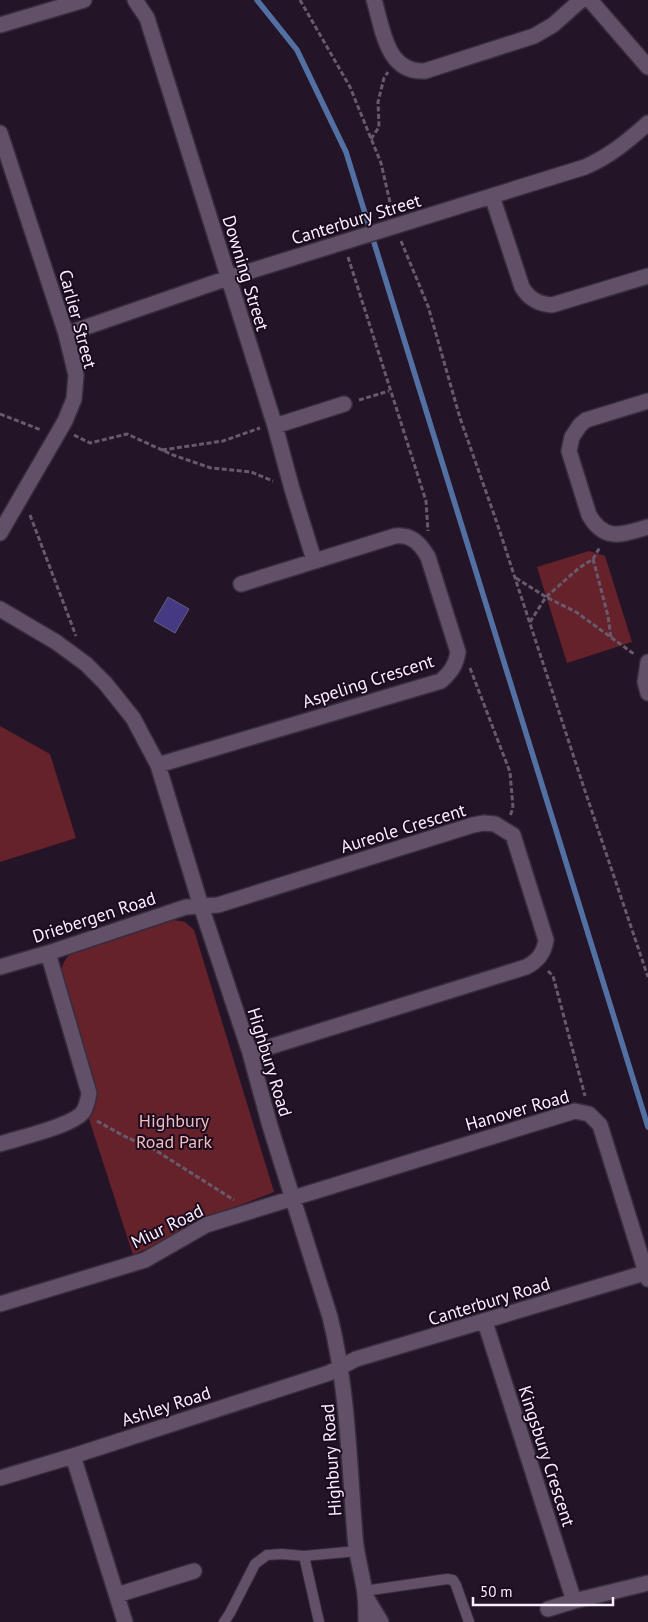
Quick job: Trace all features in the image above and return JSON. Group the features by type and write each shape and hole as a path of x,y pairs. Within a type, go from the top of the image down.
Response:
{"street":[{"path":"0,26 84,0"},
{"name":"Downing Street","path":"135,0 148,18 275,426 314,560"},
{"path":"374,0 390,53 396,62 408,70 416,72 425,71 534,36 553,25 581,0"},
{"path":"590,0 648,67"},
{"name":"Canterbury Street","path":"66,334 228,278 598,162 622,147 648,123"},
{"name":"Carlier Street","path":"0,133 66,334 76,375 74,399 61,429 0,533"},
{"path":"492,196 522,287 525,293 536,301 552,304 648,276"},
{"path":"648,401 586,420 572,437 569,451 589,516 594,525 609,535 621,535 648,526"},
{"path":"275,426 344,404"},
{"path":"241,584 395,536 410,537 420,544"},
{"name":"Aspeling Crescent","path":"158,765 441,681 452,671 458,652 428,557 420,544"},
{"name":"Highbury Road","path":"0,609 56,642 86,664 105,682 133,718 158,765 201,906 250,1054 270,1126 330,1317 345,1392 357,1551 365,1593 366,1622"},
{"path":"644,660 645,682 648,693"},
{"name":"Aureole Crescent","path":"201,906 218,905 473,825 495,824 505,829"},
{"path":"250,1054 526,967 537,960 542,954 546,940 513,836 505,829"},
{"name":"Driebergen Road","path":"0,967 186,907 201,906"},
{"path":"0,1144 71,1122 82,1114 87,1105 89,1093 48,953"},
{"name":"Hanover Road","path":"293,1198 568,1112 582,1111 595,1119 600,1125 647,1274"},
{"name":"Miur Road","path":"0,1304 145,1260 206,1225 293,1198"},
{"name":"Canterbury Road","path":"341,1366 356,1359 647,1274"},
{"name":"Kingsbury Crescent","path":"485,1322 574,1601"},
{"name":"Ashley Road","path":"0,1478 329,1373 341,1366"},
{"path":"73,1456 125,1622"},
{"path":"117,1595 194,1571"},
{"path":"548,1609 648,1582"},
{"name":"Highbury Road","path":"365,1593 381,1622"}],"lane":[{"path":"224,1622 251,1570 260,1559 267,1555 304,1556 357,1551"},
{"path":"304,1556 319,1622"},
{"path":"365,1593 448,1578 453,1580 456,1585 469,1622"}],"path":[{"path":"300,0 350,87 381,163 389,228 428,306 460,418 515,577 648,978"},
{"path":"371,139 379,127 378,102 384,78 396,62"},
{"path":"343,242 426,501 428,531 420,544"},
{"path":"344,404 390,391"},
{"path":"0,414 39,430 61,429 90,443 127,434 172,455 211,468 251,472 292,489"},
{"path":"161,450 223,441 259,428 275,426"},
{"path":"21,497 34,524 76,636"},
{"path":"530,622 546,598 579,568 593,559 609,535"},
{"path":"593,559 608,616 611,638"},
{"path":"515,577 546,598 576,612 644,660"},
{"path":"458,652 468,663 510,772 513,808 505,829"},
{"path":"537,960 553,976 586,1098 582,1111"},
{"path":"82,1114 155,1150 228,1196 247,1212"}],"green space":[{"path":"589,551 605,556 632,642 567,663 537,567"},
{"path":"0,726 50,754 76,838 0,862"},
{"name":"Highbury Road Park","path":"174,920 185,922 194,930 274,1192 193,1223 162,1242 133,1255 89,1119 95,1107 95,1092 61,972 66,958 78,949"}],"building":[{"path":"168,597 189,609 175,633 154,621"}],"waterway":[{"path":"257,0 297,50 346,152 648,1127"}]}
